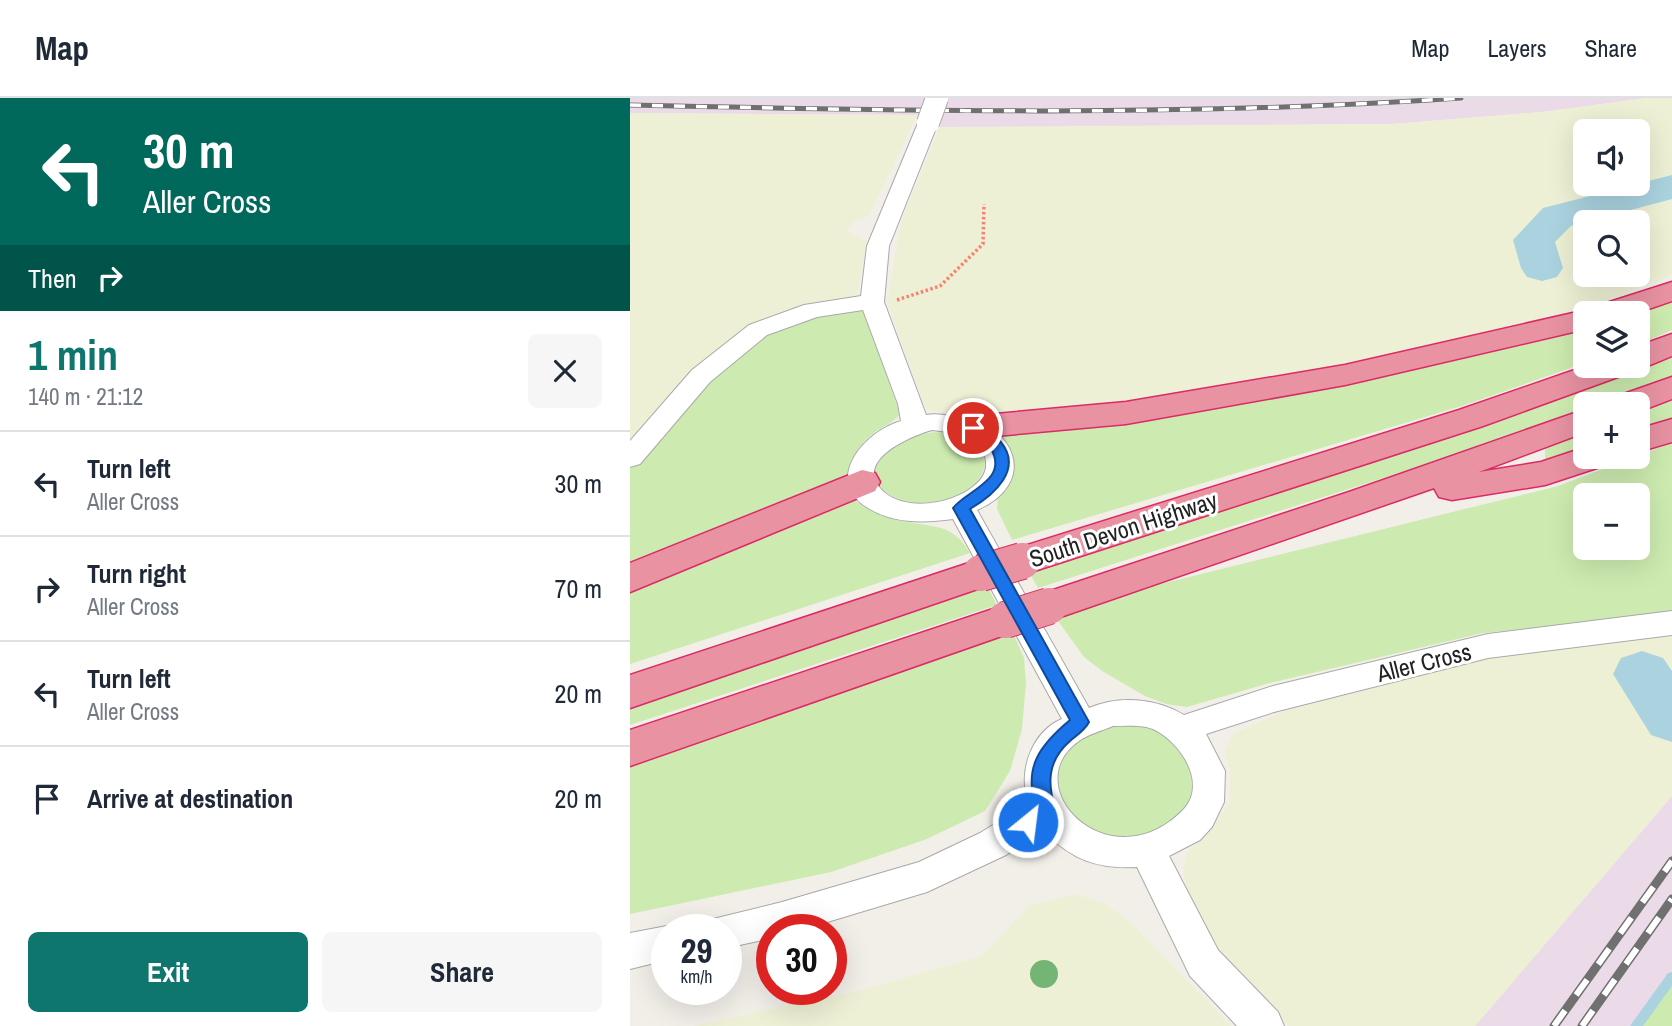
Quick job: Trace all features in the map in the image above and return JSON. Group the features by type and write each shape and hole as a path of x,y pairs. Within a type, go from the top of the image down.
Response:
{"highway":[{"path":"1643,301 1672,291"},
{"path":"973,428 1126,413 1332,377 1573,322"},
{"path":"1650,353 1672,344"},
{"name":"South Devon Highway","path":"630,692 981,573 1458,422 1583,378"},
{"path":"1650,395 1672,387"},
{"name":"South Devon Highway","path":"630,748 1362,501 1573,425"},
{"path":"1650,437 1672,430"},
{"path":"1362,501 1545,473 1573,464"},
{"path":"630,578 862,482"}],"street":[{"path":"915,425 911,404 872,302 878,246 937,98"},
{"path":"630,458 701,376 758,330 813,310 872,302"},
{"path":"952,422 973,428 989,437 999,450 1002,465 997,480 984,494 961,508 922,513 901,511 883,505 870,495 862,482 861,469 865,456 874,444 888,434 915,425 952,422"},
{"path":"961,508 1080,722"},
{"name":"Aller Cross","path":"1181,729 1273,699 1488,646 1672,623"},
{"path":"1110,713 1138,713 1166,720 1181,729 1199,747 1209,769 1208,800 1194,824 1174,840 1148,851 1123,853 1099,850 1077,842 1058,828 1046,811 1039,789 1042,766 1053,744 1080,722 1110,713"},
{"path":"742,928 782,919 927,876 993,844 1046,811"},
{"path":"1148,851 1204,964 1264,1026"},
{"path":"630,951 651,946"}],"path":[{"path":"872,302 899,300 940,286 983,244 984,204"}],"shaded area":[{"path":"630,98 1647,98 1542,112 1393,124 940,127 942,116 630,113"},
{"path":"1672,796 1672,980 1637,1026 1475,1026"}],"green space":[{"path":"1647,98 1672,98 1672,275 1650,284 1650,210 1573,210 1573,287 1642,287 1607,301 1573,301 1573,311 1343,367 1122,407 974,419 928,410 922,401 887,301 901,222 940,127 1393,124 1542,112"},
{"path":"630,113 917,115 869,216 854,221 846,231 867,241 856,298 630,447"},
{"path":"1672,298 1672,330 1650,340 1650,307"},
{"path":"863,309 900,414 871,435 861,446 850,465 847,480 630,563 630,466 710,378 765,334 817,314"},
{"path":"1573,330 1573,367 1462,406 1012,540 997,509 998,496 989,431"},
{"path":"1672,354 1672,376 1628,392 1573,392 1573,412 1465,452 1038,588 1027,569 1439,438 1605,378 1650,378 1650,362"},
{"path":"1672,398 1672,420 1650,428 1650,406"},
{"path":"936,432 966,439 982,450 985,465 978,480 963,493 943,502 920,504 896,498 885,491 875,474 881,455 896,443 917,435"},
{"path":"1573,437 1573,456 1545,464 1545,448"},
{"path":"1672,443 1672,613 1483,633 1266,684 1187,707 1166,704 1145,696 1102,671 1084,657 1056,618 1132,591 1558,486 1603,469 1650,469 1650,451"},
{"path":"853,499 886,516 939,528 956,535 970,553 630,664 630,591"},
{"path":"984,580 997,605 630,725 630,696"},
{"path":"1013,633 1024,658 1026,683 1022,729 1010,771 985,811 927,839 831,872 630,914 630,766 879,677"},
{"path":"1672,634 1672,796 1475,1026 1289,1026 1219,954 1192,906 1183,871 1187,853 1209,832 1229,803 1230,773 1225,751 1233,734 1284,711 1494,657"},
{"path":"1136,719 1177,734 1202,787 1179,825 1131,843 1081,831 1053,795 1058,754 1072,738"},
{"path":"1076,894 1106,904 1129,921 1231,1026 693,1026 792,1005 847,1005 847,993 982,956 1030,905"},
{"path":"1672,981 1672,1026 1637,1026"}],"waterway":[{"path":"1542,268 1534,240 1557,217 1672,187"},
{"path":"1642,674 1672,718"},
{"path":"1636,1026 1672,977"}],"railway":[{"path":"630,105 1046,111 1253,108 1461,98"},
{"path":"1554,1026 1672,861"},
{"path":"1582,1026 1672,899"}],"route":[{"path":"973,428 989,437 999,450 1002,465 997,480 984,494 961,508 1080,722 1053,744 1042,766 1039,789 1046,811 1028,822"}]}
